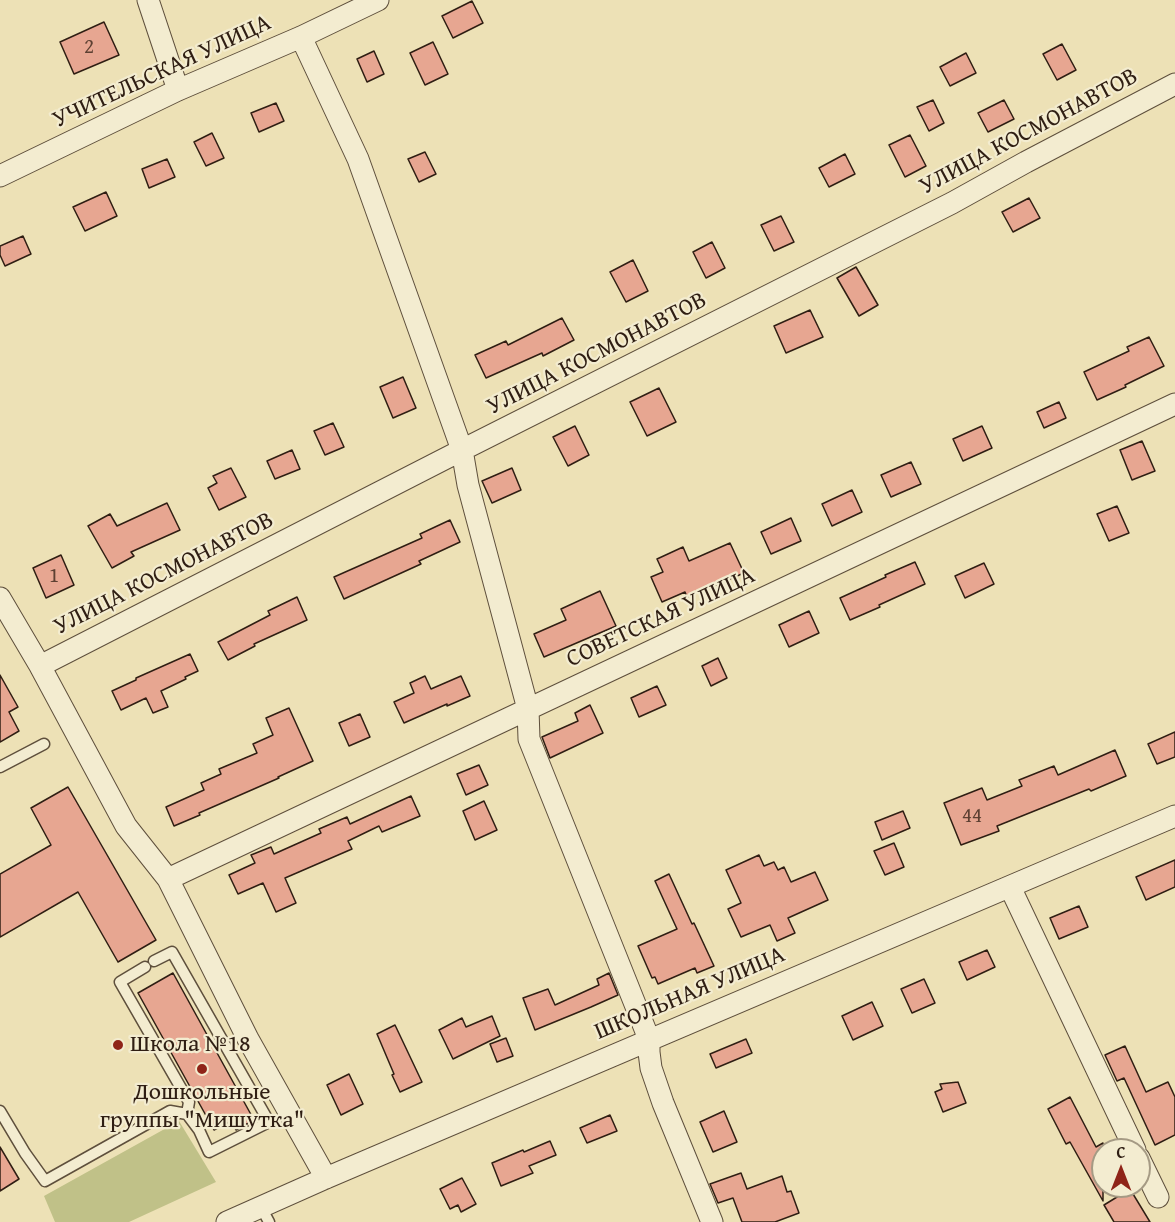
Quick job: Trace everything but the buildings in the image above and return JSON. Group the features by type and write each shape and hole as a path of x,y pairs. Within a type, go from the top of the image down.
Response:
{"street":[{"path":"148,0 178,90"},
{"name":"УЧИТЕЛЬСКАЯ УЛИЦА","path":"0,176 178,90 301,37 378,0"},
{"path":"301,37 357,159 462,450 468,485 528,709 529,739 649,1040 651,1068 663,1103 712,1222"},
{"name":"УЛИЦА КОСМОНАВТОВ","path":"40,666 952,203 1175,84"},
{"name":"СОВЕТСКАЯ УЛИЦА","path":"168,879 1175,404"},
{"path":"0,598 40,666 126,826 168,879 248,1039 326,1178"},
{"name":"ШКОЛЬНАЯ УЛИЦА","path":"227,1222 265,1215 326,1178 1175,816"},
{"path":"1010,887 1129,1138"},
{"path":"1151,1183 1158,1197"}],"lane":[{"path":"0,767 44,744"},
{"path":"0,1111 45,1181 171,1111 188,1114 199,1130 209,1152 269,1122 172,952 120,982 189,1102 188,1114"}],"green space":[{"path":"179,1121 216,1182 129,1222 55,1222 44,1196"}],"place":[{"name":"Школа №18","path":"118,1045"},
{"name":"Дошкольные группы \"Мишутка\"","path":"202,1069"}]}
